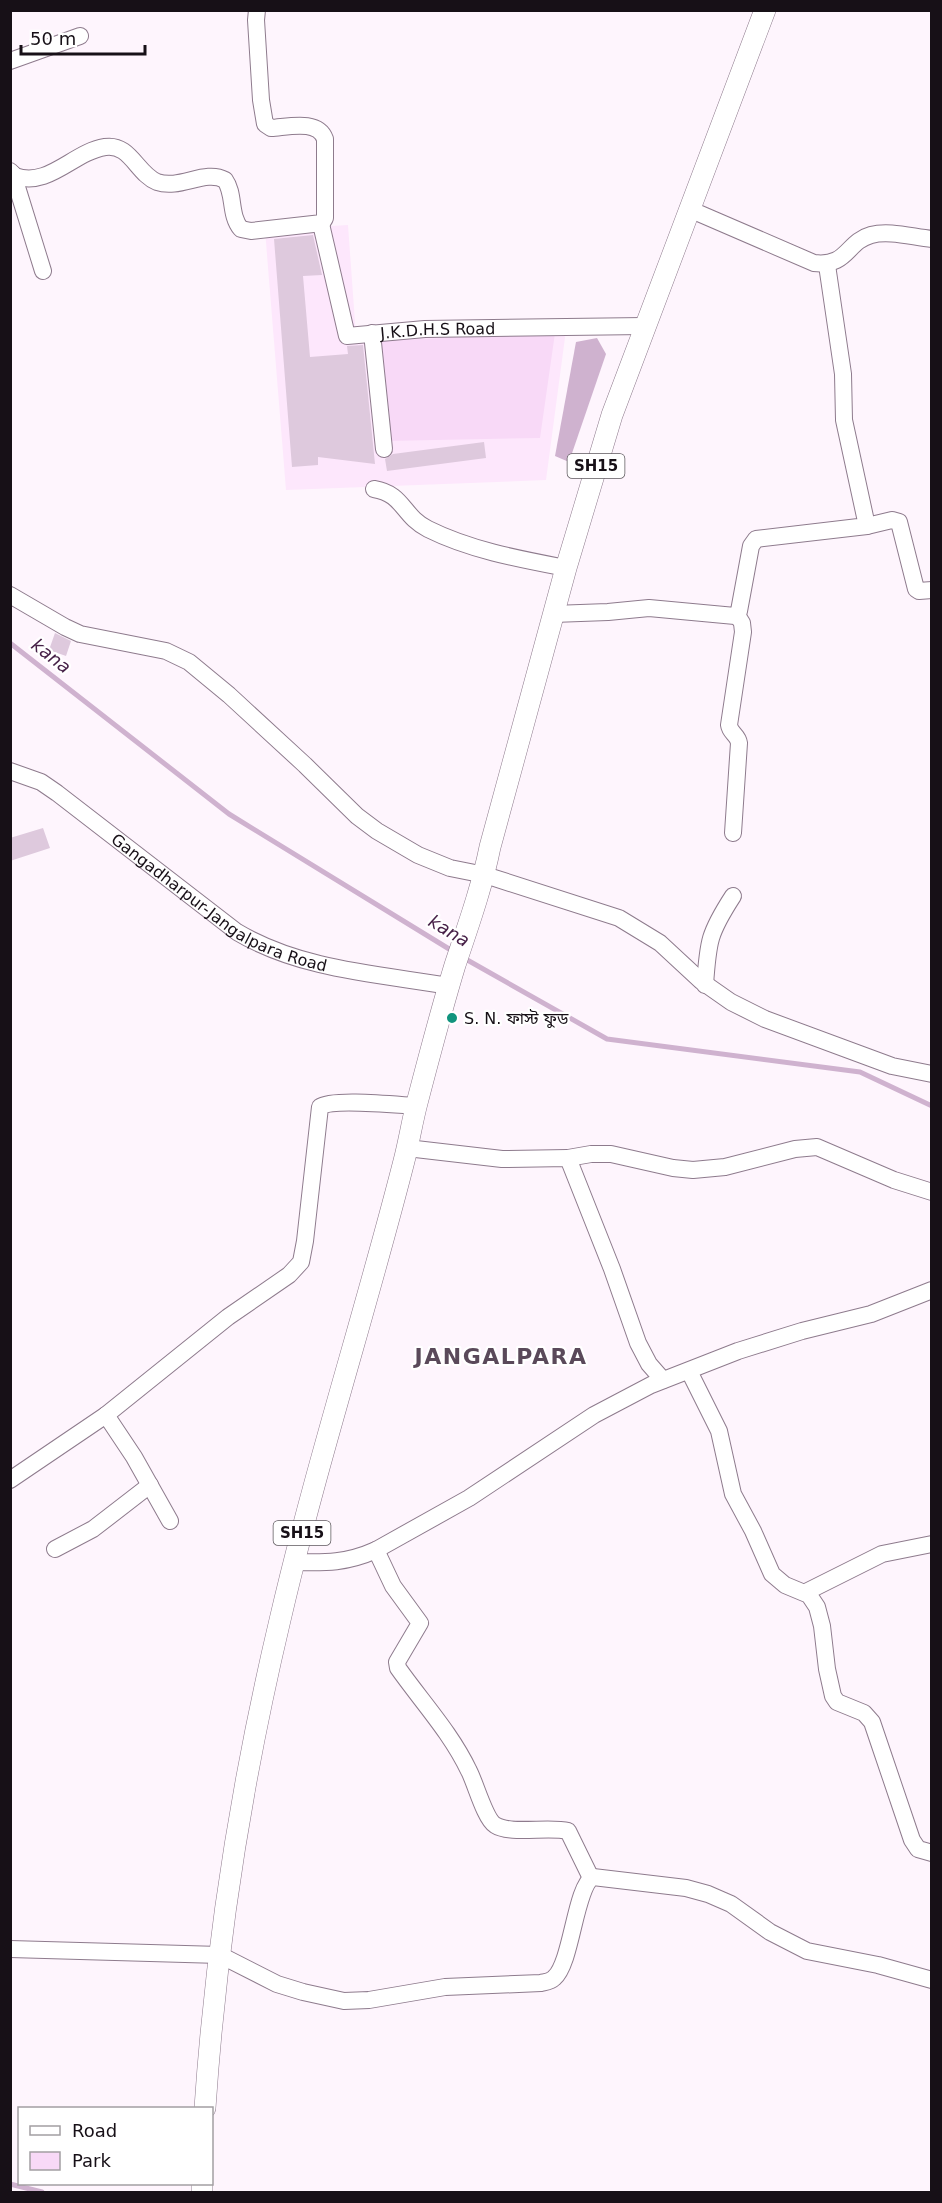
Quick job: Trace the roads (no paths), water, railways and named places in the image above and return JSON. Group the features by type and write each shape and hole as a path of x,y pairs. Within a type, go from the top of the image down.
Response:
{"main road":[{"name":"SH15","path":"205,2107 210,2036 234,1856 280,1618 407,1148 416,1106 452,977 484,875 566,568 612,415 765,10"}],"street":[{"path":"12,172 25,179 42,177 100,148 115,147 125,153 148,176 159,182 177,184 212,176 225,180 229,187 235,220 241,229 251,231 321,224 325,218 325,139 323,133 317,128 271,128 265,124 261,100 257,10"},
{"path":"10,61 80,36"},
{"path":"12,172 43,271"},
{"path":"689,209 796,256 827,265 841,258 864,238 870,236 891,234 932,240"},
{"name":"J.K.D.H.S Road","path":"321,224 347,336 425,329 644,326"},
{"path":"827,265 843,374 844,420 867,526"},
{"path":"372,333 384,449"},
{"path":"374,489 395,496 413,520 439,534 520,559 566,568"},
{"path":"733,833 739,743 729,725 743,632 742,623 737,615 751,546 756,539 867,526 892,520 898,522 915,589 918,591 932,590"},
{"path":"10,595 80,634 166,651 189,662 229,695 366,823 418,855 457,870 484,875 619,918 660,943 705,985 731,1002 775,1022 892,1066 932,1074"},
{"path":"553,614 649,608 726,616 737,615"},
{"name":"Gangadharpur-Jangalpara Road","path":"10,771 41,782 57,792 237,932 269,949 296,959 323,965 452,977"},
{"path":"705,985 709,940 715,924 733,896"},
{"path":"10,1480 106,1415 215,1327 278,1283 299,1265 306,1241 320,1107 327,1103 416,1106"},
{"path":"407,1148 501,1159 568,1158 591,1154 611,1154 693,1170 725,1167 795,1149 817,1147 894,1180 932,1192"},
{"path":"568,1158 612,1269 638,1343 649,1364 663,1380"},
{"path":"295,1562 336,1563 376,1550 469,1498 594,1414 663,1380 768,1341 871,1314 932,1290"},
{"path":"689,1371 719,1431 733,1494 772,1574 785,1585 806,1592 813,1600 820,1617 833,1696 837,1702 864,1713 872,1722 912,1840 918,1848 932,1853"},
{"path":"106,1415 170,1521"},
{"path":"56,1549 93,1529 150,1485"},
{"path":"806,1592 882,1554 932,1544"},
{"path":"376,1550 393,1586 420,1623 397,1662 398,1668 467,1767 491,1822 498,1827 512,1829 568,1831 591,1878"},
{"path":"10,1949 220,1955 277,1984 344,2001 369,2000 445,1987 548,1982 556,1977 560,1969 583,1895 591,1878"},
{"path":"591,1878 675,1887 708,1894 731,1904 770,1932 807,1951 878,1965 932,1980"}],"waterway":[{"name":"kana","path":"10,643 229,814 454,952"},
{"name":"kana","path":"462,957 607,1039 860,1072 932,1106"},
{"path":"10,2184 42,2192"}],"place":[{"name":"S. N. ফাস্ট ফুড","path":"452,1018"}],"district":[{"name":"JANGALPARA","path":"501,1356"}]}
